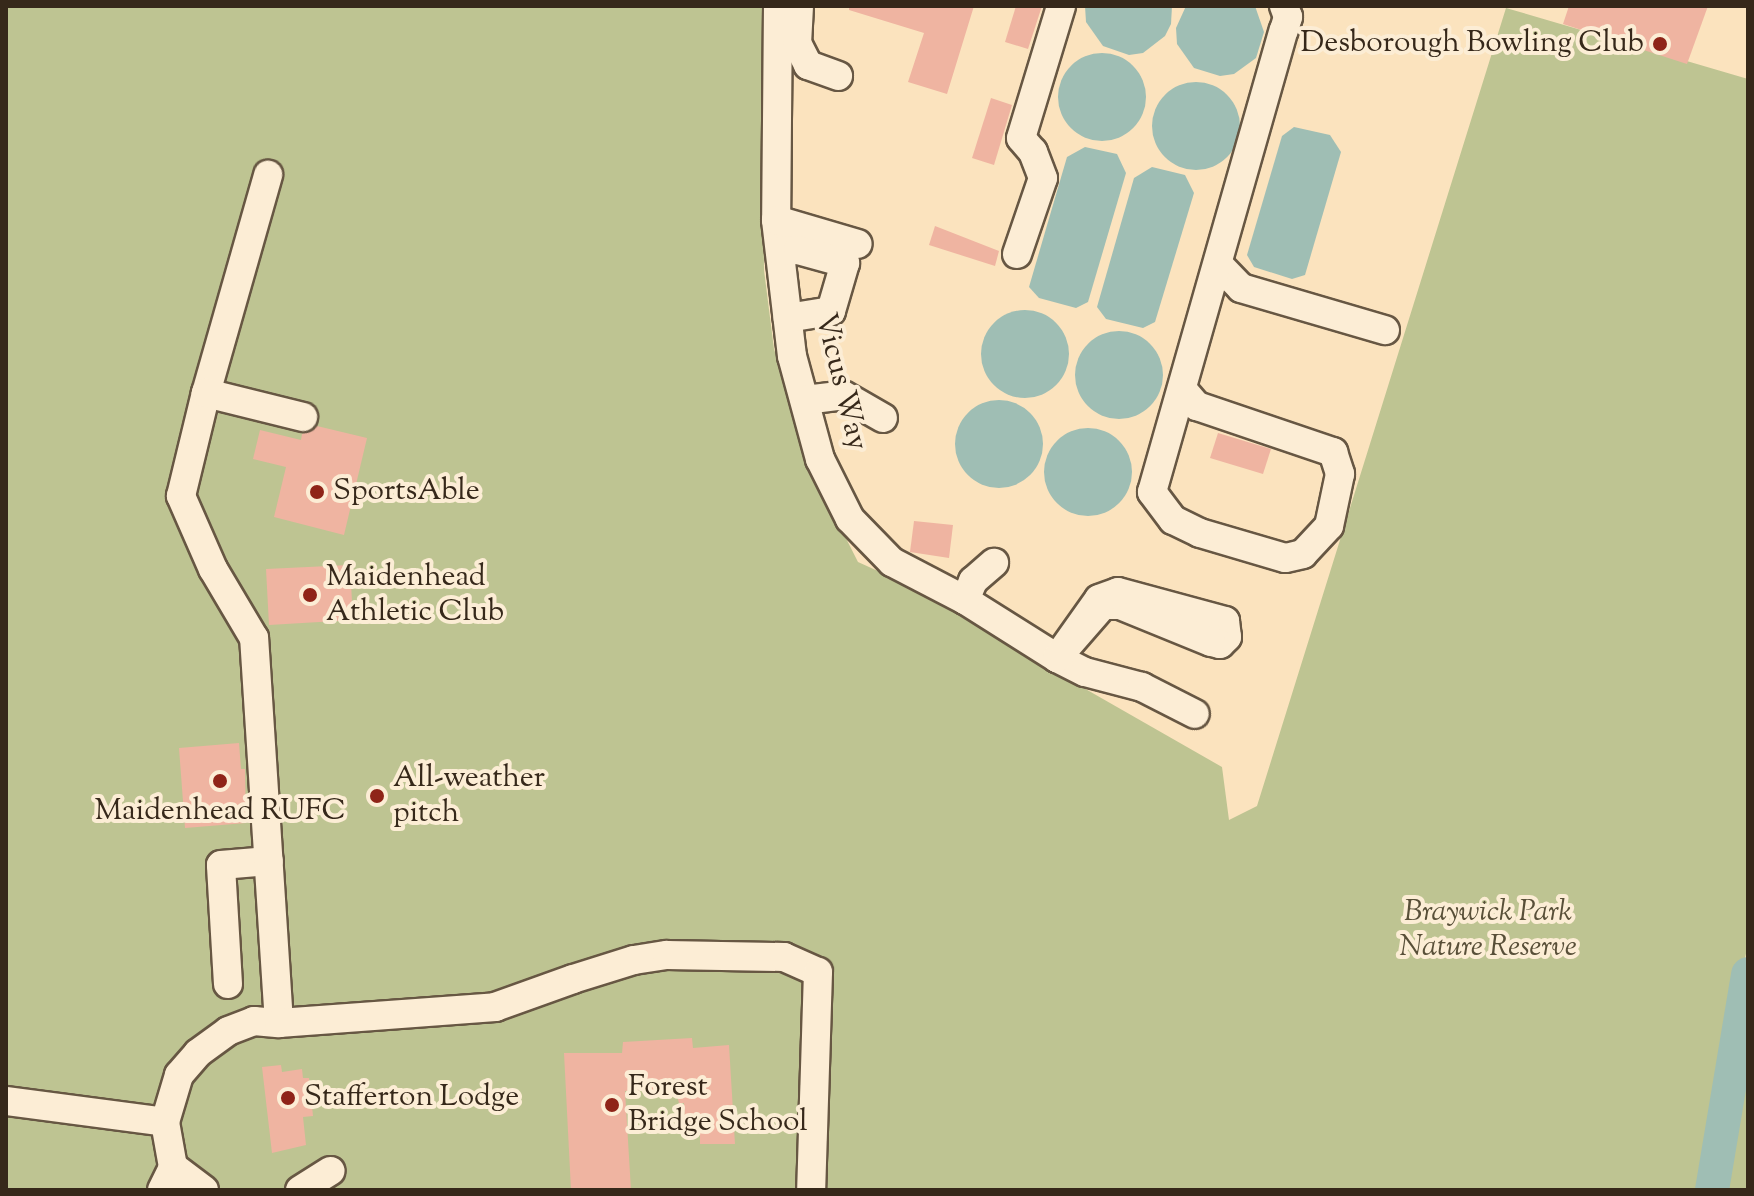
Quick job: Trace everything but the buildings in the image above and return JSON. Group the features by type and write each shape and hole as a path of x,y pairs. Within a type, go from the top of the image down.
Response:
{"street":[{"name":"Vicus Way","path":"778,6 776,220 792,356 820,459 850,519 892,562 965,600 1057,658 1085,672 1142,687 1195,714"},
{"path":"799,6 797,43 808,65 838,76"},
{"path":"1017,254 1043,178 1033,152 1021,138 1061,6"},
{"path":"1182,389 1197,406 1333,452 1340,474 1329,526 1303,554 1285,558 1200,533 1173,520 1152,492 1288,17 1284,6"},
{"path":"268,175 206,393 181,496 213,569 254,638 279,1023"},
{"path":"776,220 858,244"},
{"path":"780,251 798,250 845,263 831,311 788,318"},
{"path":"1218,264 1241,288 1385,330"},
{"path":"206,393 303,417"},
{"path":"805,400 843,395 883,418"},
{"path":"965,600 973,581 994,563"},
{"path":"1118,592 1225,621 1229,629 1227,637 1220,644 1120,605 1103,605 1057,658 1099,599 1118,592"},
{"path":"228,984 221,865 269,861"},
{"path":"204,1190 168,1178 165,1122 179,1075 198,1053 228,1031 254,1021 279,1023 495,1007 573,979 667,955 784,957 818,972 811,1190"},
{"path":"6,1101 165,1122"},
{"path":"300,1190 331,1171"}],"green space":[{"name":"Braywick Park Nature Reserve","path":"6,6 762,6 764,270 774,349 819,485 858,562 973,614 1068,679 1222,767 1229,820 1257,806 1506,8 1748,79 1748,944 1697,1190 6,1190"},
{"path":"1748,1014 1748,1190 1720,1190"}],"water":[{"path":"1085,6 1172,6 1171,24 1165,36 1143,53 1129,55 1103,46 1086,22"},
{"path":"1186,6 1255,6 1264,32 1256,58 1234,74 1220,76 1194,68 1177,44 1176,28"},
{"path":"1102,53 1119,57 1133,66 1142,80 1146,97 1142,114 1133,128 1119,137 1102,141 1085,137 1071,128 1062,114 1058,97 1062,80 1071,66 1085,57"},
{"path":"1196,82 1213,86 1227,95 1236,109 1240,126 1236,143 1227,157 1213,166 1196,170 1179,166 1165,157 1156,143 1152,126 1156,109 1165,95 1179,86"},
{"path":"1294,127 1330,135 1341,152 1305,275 1292,279 1254,267 1247,255 1282,136"},
{"path":"1085,147 1117,154 1126,173 1088,302 1076,308 1039,298 1029,287 1067,157"},
{"path":"1152,167 1185,175 1194,193 1155,322 1143,328 1106,319 1097,307 1134,178"},
{"path":"1025,310 1042,314 1056,323 1065,337 1069,354 1065,371 1056,385 1042,394 1025,398 1008,394 994,385 985,371 981,354 985,337 994,323 1008,314"},
{"path":"1119,331 1136,335 1150,344 1159,358 1163,375 1159,392 1150,406 1136,415 1119,419 1102,415 1088,406 1079,392 1075,375 1079,358 1088,344 1102,335"},
{"path":"999,400 1016,404 1030,413 1039,427 1043,444 1039,461 1030,475 1016,484 999,488 982,484 968,475 959,461 955,444 959,427 968,413 982,404"},
{"path":"1088,428 1105,432 1119,441 1128,455 1132,472 1128,489 1119,503 1105,512 1088,516 1071,512 1057,503 1048,489 1044,472 1048,455 1057,441 1071,432"}],"waterway":[{"path":"1712,1190 1748,974"}],"place":[{"name":"Desborough Bowling Club","path":"1660,44"},
{"name":"SportsAble","path":"317,492"},
{"name":"Maidenhead Athletic Club","path":"310,595"},
{"name":"Maidenhead RUFC","path":"220,781"},
{"name":"All-weather pitch","path":"377,796"},
{"name":"Stafferton Lodge","path":"288,1098"},
{"name":"Forest Bridge School","path":"612,1105"}]}
